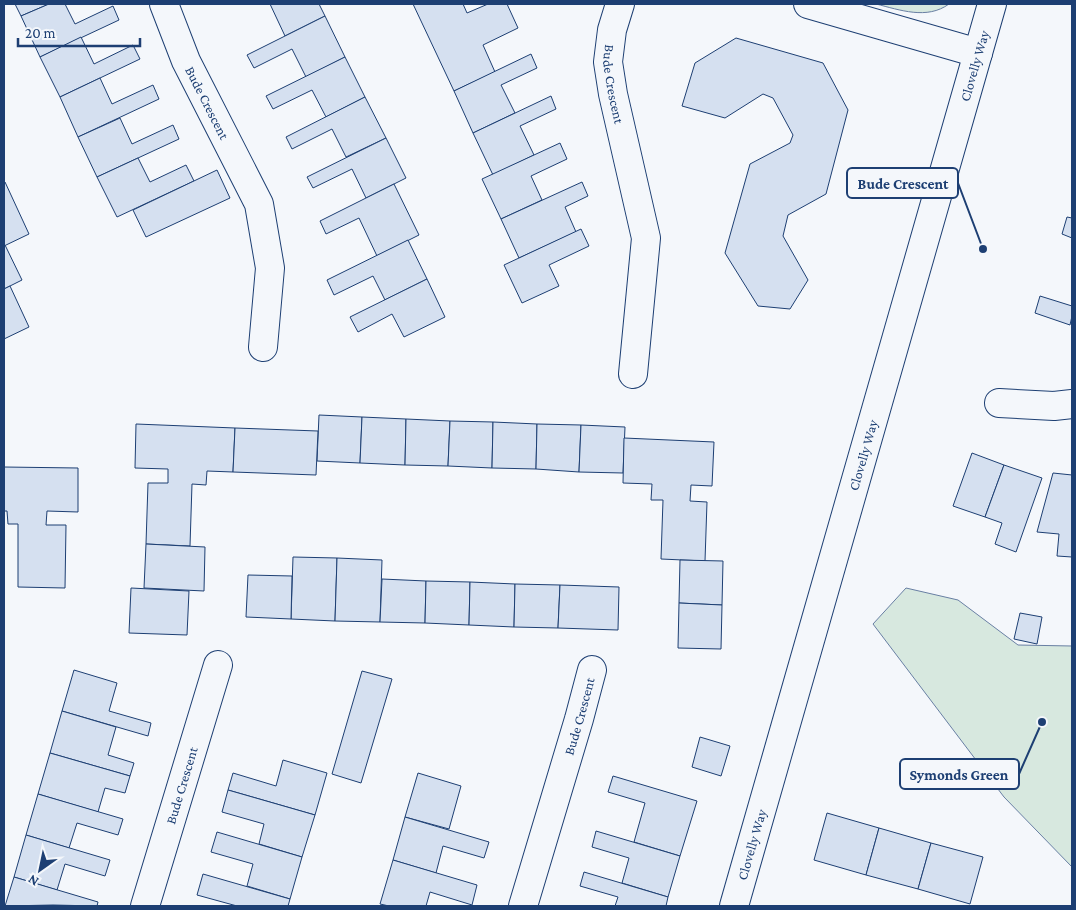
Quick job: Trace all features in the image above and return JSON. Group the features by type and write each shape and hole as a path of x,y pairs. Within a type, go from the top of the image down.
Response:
{"street":[{"name":"Bude Crescent","path":"164,4 186,61 259,204 270,268 263,347"},
{"name":"Bude Crescent","path":"620,4 612,30 608,62 613,94 646,238 633,374"},
{"path":"808,4 978,53"},
{"name":"Clovelly Way","path":"734,906 992,4"},
{"path":"999,403 1054,406 1072,404"},
{"name":"Bude Crescent","path":"145,906 218,665"},
{"name":"Bude Crescent","path":"523,906 592,670"}],"shaded area":[{"path":"876,4 949,4 941,9 923,13 904,11"},
{"path":"906,588 958,600 1018,645 1072,646 1072,867 1004,797 873,624"}],"building":[{"path":"15,4 49,4 21,16"},
{"path":"49,4 65,4 75,24 113,6 119,20 40,57 21,16"},
{"path":"270,4 319,4 325,16 285,36"},
{"path":"413,4 463,4 467,13 488,4 507,4 518,28 483,45 495,72 454,91"},
{"path":"325,16 345,57 306,77 292,49 254,68 247,55"},
{"path":"81,37 94,64 133,45 140,59 60,97 40,57"},
{"path":"736,38 823,63 848,110 826,194 788,215 783,236 808,280 790,309 758,306 725,253 750,164 790,143 793,135 773,98 763,94 725,118 682,106 695,63"},
{"path":"531,54 537,68 501,85 515,113 473,133 454,91"},
{"path":"345,57 365,97 326,117 312,90 273,109 266,96"},
{"path":"100,78 112,104 153,85 159,99 78,137 60,97"},
{"path":"551,96 556,109 520,126 534,155 493,175 473,133"},
{"path":"365,97 386,138 346,157 332,129 292,149 286,137"},
{"path":"120,118 132,144 173,125 179,139 97,177 78,137"},
{"path":"386,138 406,178 366,198 352,169 313,188 307,177"},
{"path":"560,143 567,159 531,176 542,200 501,219 482,179"},
{"path":"138,158 150,182 186,165 194,181 117,217 97,177"},
{"path":"217,170 230,198 146,237 133,210"},
{"path":"582,182 588,196 565,207 576,232 519,258 501,219"},
{"path":"4,183 29,234 4,246"},
{"path":"394,184 419,235 377,256 359,218 326,234 320,221"},
{"path":"1067,217 1072,218 1072,238 1062,234"},
{"path":"581,229 589,246 549,265 559,286 522,303 504,265"},
{"path":"408,240 427,279 385,300 373,276 334,295 327,280"},
{"path":"4,246 22,280 4,289"},
{"path":"427,279 445,317 404,337 392,314 358,332 350,317"},
{"path":"10,286 29,327 4,339 4,289"},
{"path":"1040,296 1072,306 1070,325 1035,313"},
{"path":"319,415 362,417 360,463 317,461"},
{"path":"362,417 406,419 405,465 360,463"},
{"path":"406,419 450,421 448,466 405,465"},
{"path":"450,421 493,422 492,468 448,466"},
{"path":"493,422 537,424 536,469 492,468"},
{"path":"136,424 235,428 233,472 207,471 206,485 192,484 190,546 146,544 148,483 168,483 168,469 135,468"},
{"path":"537,424 581,425 579,472 536,469"},
{"path":"581,425 625,427 623,473 579,472"},
{"path":"235,428 318,431 316,475 233,472"},
{"path":"624,438 714,442 712,486 691,485 690,501 707,502 705,561 661,559 663,500 651,500 652,484 623,483"},
{"path":"972,453 1004,465 985,517 953,506"},
{"path":"1004,465 1042,478 1016,552 995,544 1002,523 985,517"},
{"path":"4,467 78,468 78,512 47,511 46,525 66,525 65,588 18,587 18,524 8,524 7,511 4,511"},
{"path":"1053,473 1072,475 1072,557 1057,556 1059,534 1037,532"},
{"path":"146,544 205,547 204,591 144,588"},
{"path":"293,557 337,558 335,621 291,619"},
{"path":"337,558 382,560 380,622 335,621"},
{"path":"680,560 723,561 722,605 679,603"},
{"path":"248,575 292,576 291,619 246,617"},
{"path":"382,579 426,581 425,623 380,622"},
{"path":"426,581 470,582 469,625 425,623"},
{"path":"470,582 515,584 514,627 469,625"},
{"path":"515,584 560,585 558,628 514,627"},
{"path":"560,585 619,587 618,630 558,628"},
{"path":"131,588 189,591 187,635 129,633"},
{"path":"679,603 722,605 721,649 678,648"},
{"path":"1020,613 1042,617 1037,644 1014,639"},
{"path":"74,670 117,683 109,711 151,723 148,736 62,711"},
{"path":"362,671 392,679 361,783 332,774"},
{"path":"62,711 116,727 108,755 134,763 130,776 50,753"},
{"path":"700,737 730,746 721,776 692,767"},
{"path":"50,753 130,776 125,793 105,788 98,812 38,794"},
{"path":"283,760 327,773 315,815 228,790 233,773 276,786"},
{"path":"418,773 461,786 449,829 405,817"},
{"path":"613,776 697,801 680,856 634,842 645,803 608,792"},
{"path":"228,790 315,815 302,857 259,844 264,824 222,812"},
{"path":"38,794 123,819 118,835 77,823 69,848 26,835"},
{"path":"827,813 879,828 866,875 814,860"},
{"path":"405,817 489,842 484,858 443,846 436,873 393,860"},
{"path":"879,828 931,843 918,889 866,875"},
{"path":"596,831 680,856 668,897 622,883 629,858 592,847"},
{"path":"217,832 302,857 290,899 247,886 253,864 211,852"},
{"path":"26,835 110,860 105,876 65,864 57,890 14,877"},
{"path":"931,843 983,857 970,904 918,889"},
{"path":"393,860 477,885 472,905 430,892 426,906 389,906 380,904"},
{"path":"584,872 668,897 666,906 615,906 618,897 580,886"},
{"path":"203,874 290,899 288,906 237,906 197,895"},
{"path":"14,877 98,902 97,906 5,906"}],"place":[{"name":"Bude Crescent","path":"983,249"},
{"name":"Symonds Green","path":"1042,722"}]}
